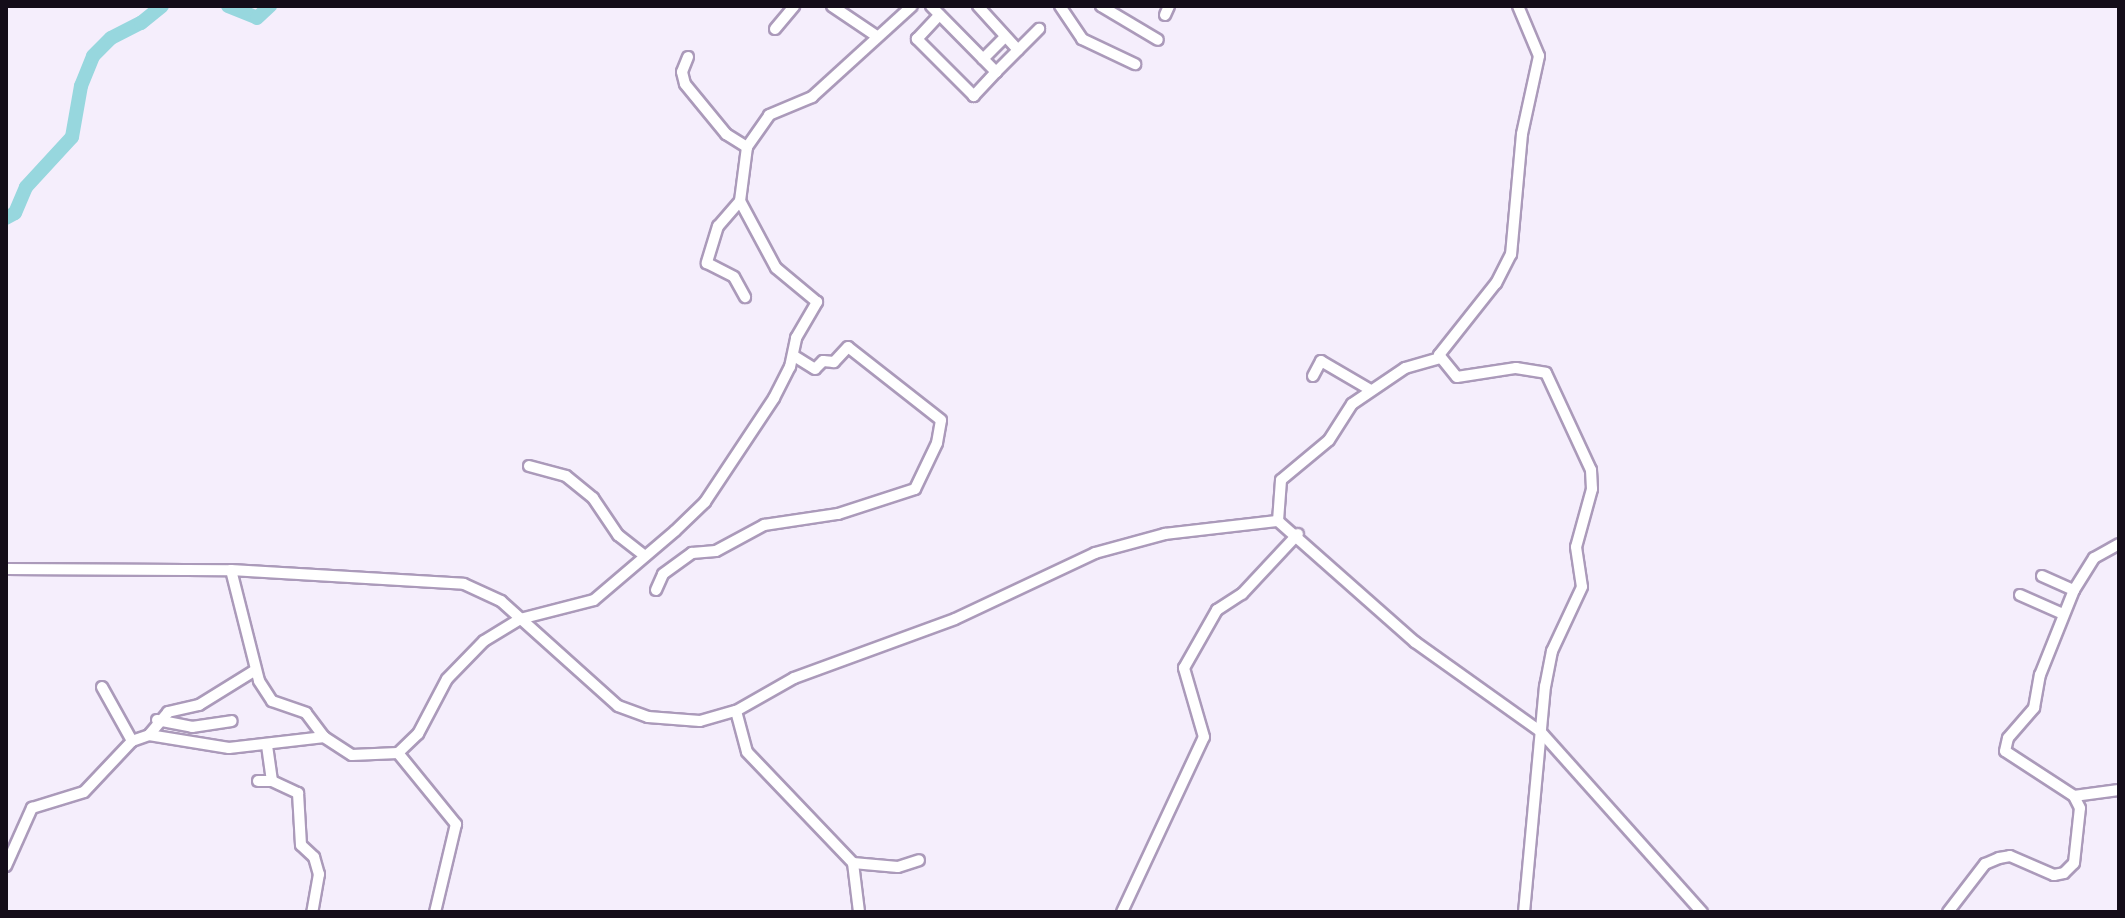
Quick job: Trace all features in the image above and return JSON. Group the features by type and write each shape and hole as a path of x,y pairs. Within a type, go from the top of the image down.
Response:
{"street":[{"path":"775,29 794,6"},
{"path":"832,6 878,37"},
{"path":"745,297 734,277 707,263 718,226 740,201 747,147 769,115 812,97 912,6"},
{"path":"978,6 1018,50"},
{"path":"1060,6 1082,39 1135,64"},
{"path":"1101,6 1158,40"},
{"path":"1278,521 1284,475 1329,440 1352,404 1369,389 1405,368 1439,358 1511,254 1522,134 1539,56 1518,6"},
{"path":"996,72 935,9 917,39 969,94 976,94 1039,29"},
{"path":"983,59 1005,37"},
{"path":"688,57 682,72 685,84 726,134 747,147"},
{"path":"232,579 254,671 272,701 306,713 324,737 352,755 398,753 418,734 432,701 461,662 520,619 594,600 705,502 774,398 793,355 796,338 817,299 776,268 740,201"},
{"path":"656,590 663,574 685,557 716,551 764,525 838,514 915,489 937,443 941,420 848,347 834,362 823,361 815,369 793,355"},
{"path":"1439,358 1457,377 1516,368 1546,373 1591,470 1592,489 1576,547 1582,587 1552,651 1540,731 1524,912"},
{"path":"1313,376 1321,361 1369,389"},
{"path":"529,466 570,479 593,498 618,535 645,556"},
{"path":"6,569 232,579 464,584 493,595 629,712 700,721 736,711 794,678 955,619 1095,553 1165,534 1278,521 1298,534 1415,642 1540,731 1702,912"},
{"path":"1122,912 1204,737 1184,668 1217,610 1242,594 1298,534"},
{"path":"1948,912 1985,864 1999,858 2010,856 2054,875 2064,873 2074,863 2080,808 2074,796 2005,751 2008,738 2034,708 2063,614 2074,590 2094,558 2119,544"},
{"path":"2042,576 2074,590"},
{"path":"2020,595 2063,614"},
{"path":"149,735 157,720 183,706 199,705 254,671"},
{"path":"102,687 132,741"},
{"path":"736,711 747,752 853,863 859,912"},
{"path":"157,720 192,727 232,721"},
{"path":"6,866 32,808 91,787 132,741 149,735 202,747 267,745 324,737"},
{"path":"267,745 272,781"},
{"path":"398,753 456,824 435,912"},
{"path":"258,781 272,781 298,793 301,845 314,857 319,874 312,912"},
{"path":"2074,796 2119,790"},
{"path":"853,863 898,867 919,860"}],"waterway":[{"path":"6,218 15,213 26,187 72,137 81,86 93,56 111,38 141,23 162,6"},
{"path":"228,6 257,18 270,6"}]}
